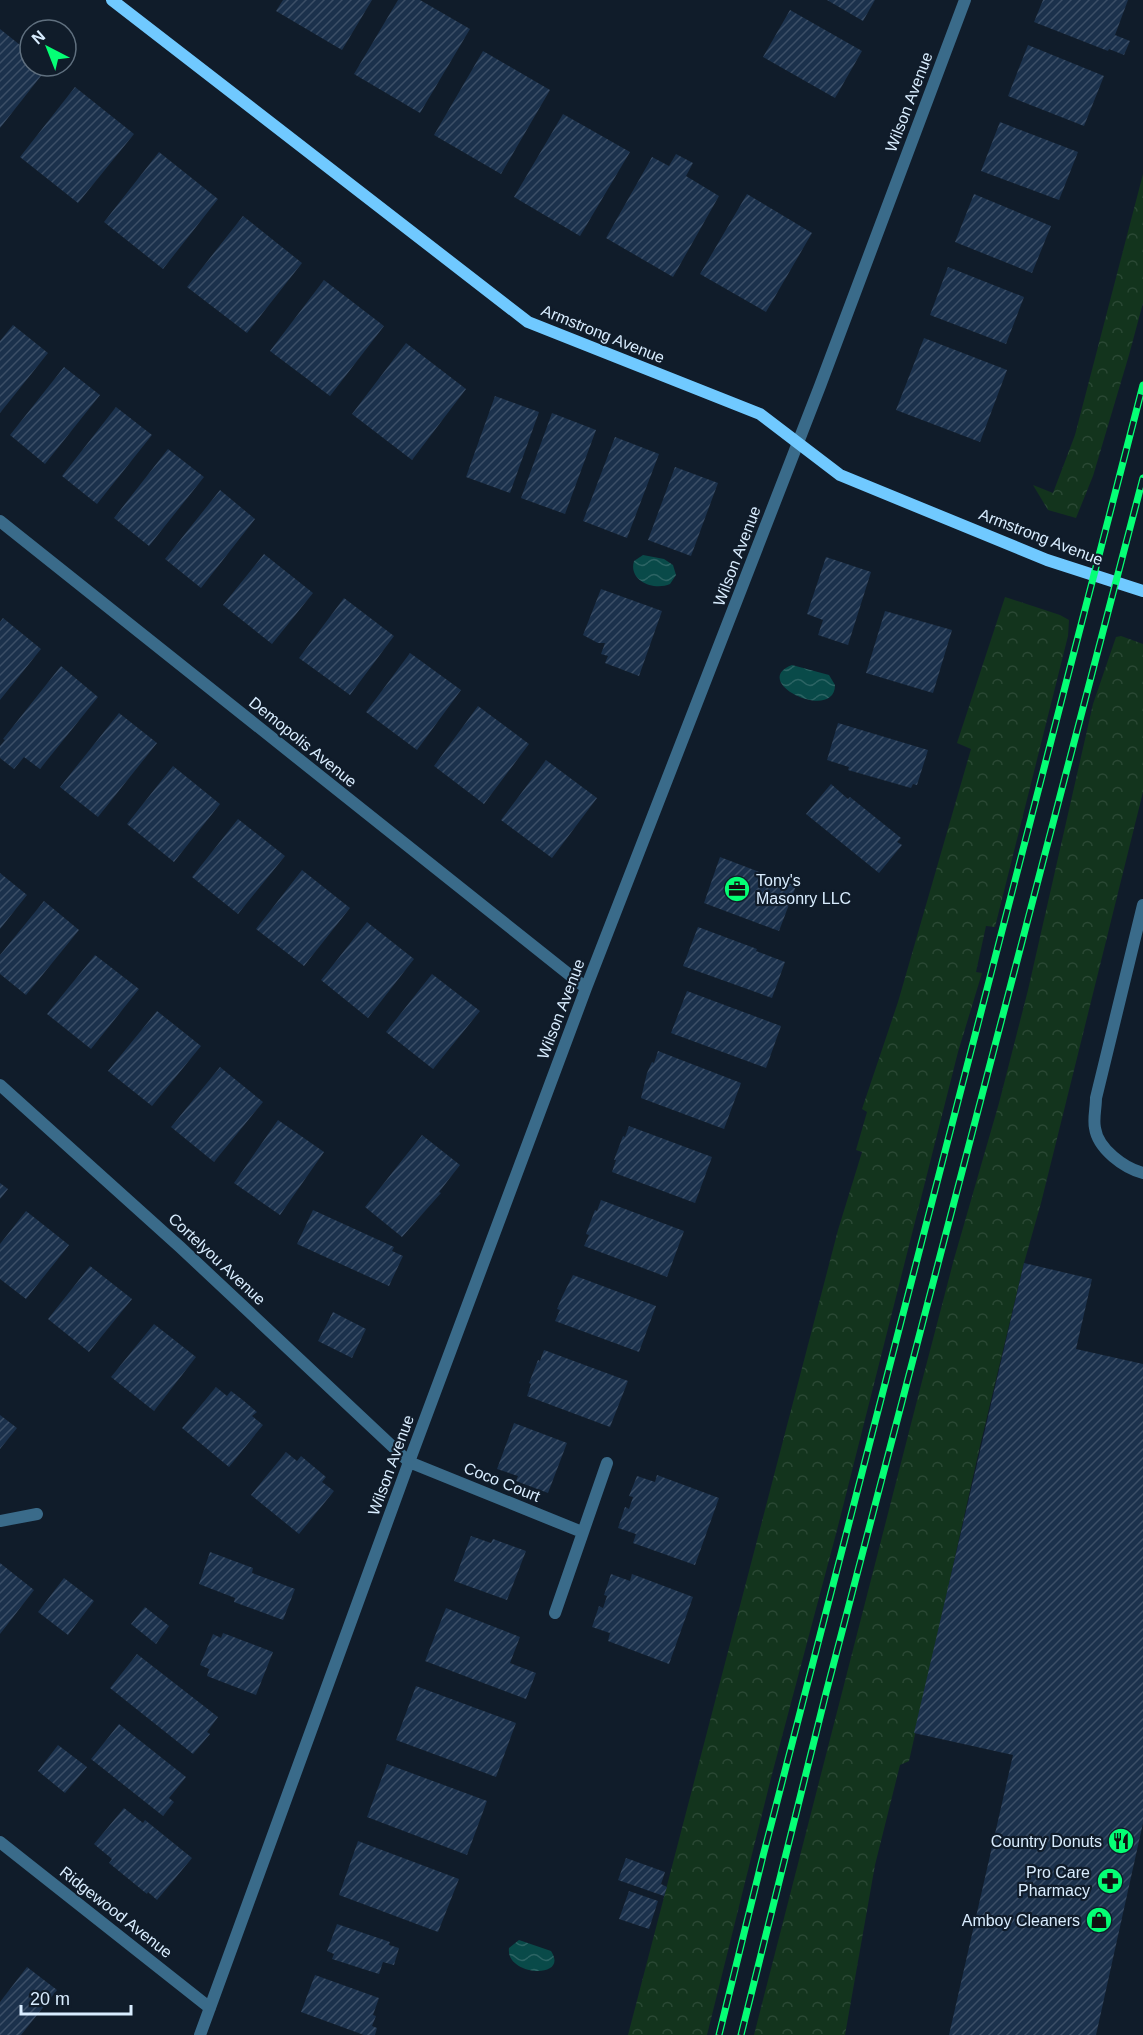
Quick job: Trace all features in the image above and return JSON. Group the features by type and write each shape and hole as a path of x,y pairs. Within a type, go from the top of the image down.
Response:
{"street":[{"name":"Armstrong Avenue","path":"112,0 528,322 760,414 840,475 1047,560 1143,591"},
{"name":"Wilson Avenue","path":"200,2035 409,1462 586,988 798,443 965,0"},
{"name":"Demopolis Avenue","path":"0,521 586,988"},
{"path":"1143,905 1140,929 1096,1098 1095,1129 1103,1145 1118,1161 1143,1173"},
{"name":"Cortelyou Avenue","path":"0,1085 180,1247 409,1462"},
{"name":"Coco Court","path":"409,1462 582,1532"},
{"path":"555,1613 607,1463"},
{"path":"0,1521 37,1514"},
{"name":"Ridgewood Avenue","path":"0,1842 210,2008"}],"green space":[{"path":"1143,174 1143,303 1093,476 1076,518 1048,510 1033,485 1053,493 1075,435"},
{"path":"1005,597 1069,620 1068,636 995,927 986,926 976,972 982,973 958,1052 707,2035 628,2035 838,1230 862,1152 856,1150 867,1112 862,1109 898,1002 971,749 957,743"},
{"path":"1121,636 1143,644 1143,792 1024,1263 909,1761 900,1765 875,1865 845,2035 754,2035 954,1259 999,1103 1028,990 1093,704 1116,637"}],"water":[{"path":"643,555 664,559 673,565 676,575 670,584 650,585 639,579 633,568 634,561"},
{"path":"792,665 829,675 835,685 831,696 822,700 810,700 786,689 780,681 781,672"},
{"path":"519,1940 551,1951 554,1960 552,1967 536,1971 517,1964 510,1957 509,1948"}],"building":[{"path":"283,0 372,0 342,50 276,11"},
{"path":"398,0 420,0 470,29 420,113 354,74"},
{"path":"827,0 875,0 863,21"},
{"path":"1043,0 1128,0 1115,35 1130,41 1124,55 1034,22"},
{"path":"790,10 862,51 835,98 763,57"},
{"path":"0,29 18,43 18,78 39,78 0,128"},
{"path":"1028,45 1104,76 1084,126 1008,96"},
{"path":"483,51 550,90 501,174 434,135"},
{"path":"75,87 134,134 78,203 20,157"},
{"path":"563,114 630,152 580,236 514,197"},
{"path":"1000,122 1078,152 1059,200 981,171"},
{"path":"159,152 218,199 163,269 104,222"},
{"path":"676,154 693,163 686,176 719,196 673,277 606,238 652,157 669,166"},
{"path":"747,194 812,233 766,312 700,274"},
{"path":"974,194 1051,226 1032,273 955,242"},
{"path":"243,216 302,263 247,333 187,287"},
{"path":"948,267 1024,297 1006,344 930,315"},
{"path":"324,280 384,326 330,396 270,351"},
{"path":"13,325 48,353 0,413 0,341"},
{"path":"924,338 1007,370 980,442 896,410"},
{"path":"406,343 466,389 412,460 352,414"},
{"path":"64,367 100,395 45,464 10,435"},
{"path":"495,396 539,412 510,493 466,477"},
{"path":"116,407 152,435 97,504 62,476"},
{"path":"552,413 596,430 565,514 521,498"},
{"path":"615,437 659,454 627,538 583,521"},
{"path":"168,449 204,477 149,546 114,518"},
{"path":"675,467 718,483 691,556 648,540"},
{"path":"220,490 255,519 201,588 165,559"},
{"path":"264,554 313,593 272,644 223,605"},
{"path":"826,557 871,572 848,645 818,635 823,620 807,614"},
{"path":"601,589 662,611 639,676 605,663 608,656 601,654 605,643 598,643 583,635"},
{"path":"344,598 394,636 350,695 299,658"},
{"path":"885,611 952,630 933,693 866,673"},
{"path":"3,618 41,649 0,700 0,622"},
{"path":"410,653 461,690 417,750 366,712"},
{"path":"61,666 98,697 40,769 24,757 14,769 0,758 0,746 5,740 3,739"},
{"path":"478,706 529,744 484,804 434,766"},
{"path":"119,713 157,743 98,817 60,787"},
{"path":"838,723 928,750 917,785 913,784 911,788 848,770 849,767 827,760"},
{"path":"546,760 597,798 552,858 501,820"},
{"path":"173,766 220,804 174,862 127,824"},
{"path":"831,784 901,838 897,842 902,845 879,873 806,814"},
{"path":"238,819 285,856 238,914 192,877"},
{"path":"720,857 796,886 779,931 704,903"},
{"path":"302,870 350,908 304,966 256,929"},
{"path":"0,873 27,895 0,929"},
{"path":"44,901 79,930 26,995 0,974 0,955"},
{"path":"367,922 414,959 368,1018 321,980"},
{"path":"698,927 785,962 772,998 683,966"},
{"path":"95,955 139,989 91,1049 47,1014"},
{"path":"432,974 480,1011 433,1069 386,1032"},
{"path":"687,991 781,1026 766,1068 671,1033"},
{"path":"157,1011 201,1046 152,1106 108,1071"},
{"path":"658,1051 741,1083 724,1129 641,1098 647,1073"},
{"path":"220,1067 263,1102 214,1162 171,1127"},
{"path":"278,1120 324,1152 280,1215 234,1183"},
{"path":"629,1126 712,1157 695,1203 612,1172 616,1160 614,1160"},
{"path":"422,1135 460,1165 439,1192 441,1193 402,1237 365,1207"},
{"path":"0,1183 8,1189 0,1199"},
{"path":"601,1200 684,1231 667,1277 584,1246 589,1235 586,1234"},
{"path":"313,1210 394,1247 392,1251 403,1256 389,1286 297,1244"},
{"path":"26,1211 69,1245 26,1299 0,1279 0,1244"},
{"path":"1024,1263 1092,1279 1076,1349 1143,1364 1143,1823 1096,2035 949,2035 1013,1755 914,1733"},
{"path":"90,1266 132,1299 89,1352 48,1319"},
{"path":"573,1275 656,1306 639,1352 555,1321 560,1310 557,1309"},
{"path":"333,1312 366,1329 352,1358 318,1341"},
{"path":"154,1324 196,1357 154,1411 111,1377"},
{"path":"544,1350 628,1381 610,1427 527,1396 531,1384 529,1383"},
{"path":"216,1387 227,1396 231,1391 244,1401 257,1412 252,1416 263,1425 229,1467 182,1428"},
{"path":"0,1415 17,1428 0,1449"},
{"path":"514,1423 567,1443 548,1493 516,1481 518,1476 497,1469"},
{"path":"286,1452 297,1461 301,1456 326,1477 322,1482 334,1491 299,1534 251,1495"},
{"path":"657,1475 719,1498 695,1565 633,1543 636,1534 618,1528 625,1507 629,1509 633,1497 629,1496 637,1476 655,1482"},
{"path":"471,1536 491,1543 493,1539 526,1551 507,1600 454,1581"},
{"path":"210,1552 253,1568 252,1573 295,1589 283,1620 234,1602 235,1598 199,1584"},
{"path":"0,1563 34,1590 0,1634"},
{"path":"611,1574 630,1581 632,1574 693,1597 669,1664 608,1641 610,1633 592,1627 599,1606 603,1608 607,1596 604,1595"},
{"path":"64,1578 94,1601 68,1635 38,1612"},
{"path":"145,1607 169,1626 156,1644 131,1624"},
{"path":"446,1608 520,1637 510,1663 536,1673 526,1699 425,1661"},
{"path":"223,1633 273,1652 256,1695 207,1676 209,1669 200,1665 213,1634 221,1638"},
{"path":"137,1654 218,1717 207,1732 210,1734 193,1754 110,1688"},
{"path":"416,1686 516,1723 496,1777 396,1740"},
{"path":"119,1724 186,1777 169,1798 174,1802 163,1816 91,1759"},
{"path":"58,1745 87,1767 65,1793 38,1771"},
{"path":"387,1764 487,1801 467,1855 367,1817"},
{"path":"124,1808 143,1823 145,1820 192,1858 157,1900 109,1863 112,1859 94,1844"},
{"path":"358,1841 459,1879 438,1932 339,1895"},
{"path":"626,1858 665,1872 661,1884 667,1887 664,1896 618,1880"},
{"path":"629,1891 658,1901 649,1929 619,1919"},
{"path":"337,1924 390,1942 389,1945 399,1948 394,1965 383,1962 379,1974 332,1959 334,1954 327,1951"},
{"path":"27,1967 57,1990 21,2035 0,2035 0,2002"},
{"path":"315,1975 379,1998 373,2015 376,2016 372,2026 377,2028 375,2035 364,2035 301,2012"}],"railway":[{"path":"719,2035 763,1856 1143,385"},
{"path":"741,2035 826,1693 1143,478"}],"place":[{"name":"Tony's Masonry LLC","path":"737,889"},
{"name":"Country Donuts","path":"1121,1841"},
{"name":"Pro Care Pharmacy","path":"1110,1881"},
{"name":"Amboy Cleaners","path":"1099,1920"}]}
